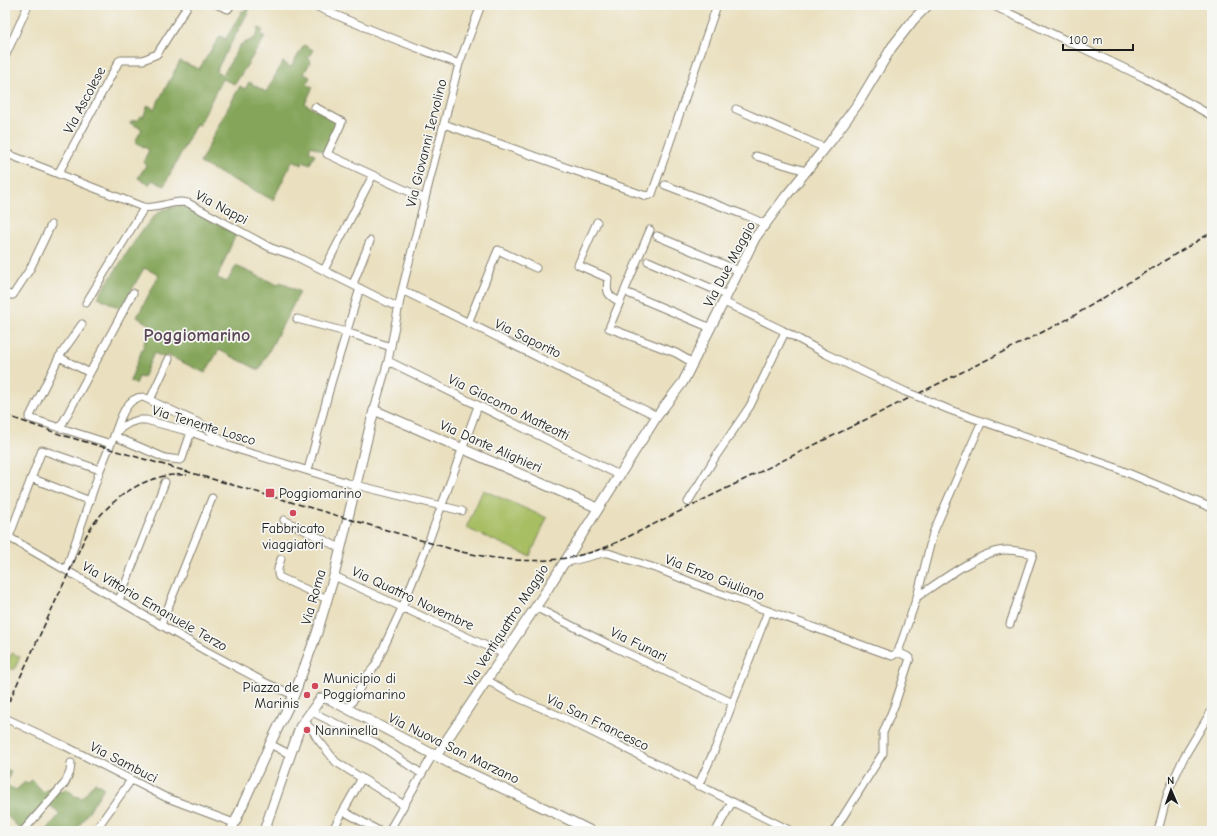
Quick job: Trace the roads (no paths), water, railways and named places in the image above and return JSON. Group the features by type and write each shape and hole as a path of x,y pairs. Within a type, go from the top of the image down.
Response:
{"main road":[{"name":"Via Due Maggio","path":"598,508 657,416 683,382 726,299 755,238 859,102 892,47 914,19 928,5"},
{"name":"Via Dante Alighieri","path":"374,410 598,508"},
{"name":"Via Roma","path":"235,828 270,744 294,695 317,634 334,576 374,410"},
{"name":"Via Ventiquattro Maggio","path":"436,756 564,563 598,508"},
{"name":"Via Nuova San Marzano","path":"264,831 300,727 321,698 329,699 436,756 590,831"}],"street":[{"path":"5,57 28,5"},
{"name":"Via Ascolese","path":"58,174 119,61 142,60 157,54 188,5"},
{"path":"218,5 228,9 231,5"},
{"path":"313,5 350,22 382,33 459,64"},
{"name":"Via Giovanni Iervolino","path":"402,290 459,64 481,5"},
{"path":"444,124 646,196 652,194 717,5"},
{"path":"992,5 1145,78 1212,116"},
{"path":"315,107 342,122 327,154 425,199"},
{"path":"736,109 825,148"},
{"name":"Via Nappi","path":"5,153 144,208 150,209 180,201 188,203 271,248 295,256 398,308"},
{"path":"756,156 806,171"},
{"path":"324,270 373,175"},
{"path":"665,185 765,224"},
{"path":"86,303 144,208"},
{"path":"597,222 578,265 608,278 608,294 610,297 620,302"},
{"path":"5,293 10,296 13,295 30,268 51,225"},
{"path":"650,230 609,328 676,353 694,363"},
{"path":"657,236 739,271"},
{"path":"308,470 346,332 356,286 370,240"},
{"path":"468,322 498,250 536,268"},
{"path":"648,261 726,299 826,354 906,392 982,421 1111,466 1212,508"},
{"path":"374,410 388,361 402,290"},
{"name":"Via Saporito","path":"402,290 657,416"},
{"path":"60,428 133,293"},
{"path":"630,294 711,328"},
{"path":"297,319 346,332 391,348"},
{"path":"82,324 59,357 29,418 111,444"},
{"path":"688,502 716,456 750,406 785,332"},
{"path":"59,357 90,373"},
{"path":"150,400 169,359"},
{"name":"Via Giacomo Matteotti","path":"388,361 619,475"},
{"path":"191,432 182,459 180,460 161,456 114,436 125,409 130,403 139,397 150,400 201,424 226,444"},
{"path":"348,709 366,677 375,666 402,608 478,406"},
{"name":"Via Tenente Losco","path":"66,570 100,470 114,436 121,428 129,423 142,420 191,432 240,450 357,485 462,511"},
{"path":"768,611 892,656 898,652 917,597 932,533 982,421"},
{"path":"7,536 42,450 100,470"},
{"path":"31,478 90,501"},
{"path":"119,600 166,482"},
{"path":"161,625 212,498"},
{"path":"284,520 340,548"},
{"name":"Via Vittorio Emanuele Terzo","path":"7,536 161,625 268,684 294,695"},
{"path":"917,597 962,567 998,551 1022,551 1033,554 1010,624"},
{"name":"Via Enzo Giuliano","path":"564,563 608,553 661,570 768,611 715,749 698,786"},
{"path":"281,559 278,568 279,577 327,599"},
{"name":"Via Quattro Novembre","path":"334,576 504,654"},
{"name":"Via Funari","path":"535,607 614,647 733,703"},
{"path":"834,831 883,753 884,732 910,658 898,652"},
{"name":"Via San Francesco","path":"487,680 514,696 564,718 732,802"},
{"path":"1158,831 1168,792 1184,757 1212,710"},
{"path":"312,712 376,743 422,774"},
{"name":"Via Sambuci","path":"5,718 65,746 165,797 235,828"},
{"path":"306,720 308,726 312,729 317,738 336,762 404,805"},
{"path":"270,744 291,755"},
{"path":"392,830 404,805 431,758 436,756"},
{"path":"23,831 65,783 70,772 71,763"},
{"path":"332,831 362,778"},
{"path":"96,831 131,780"},
{"path":"716,831 732,802 786,830"},
{"path":"343,811 379,831"}],"railway":[{"path":"5,415 62,435 458,551 506,559 537,561 553,560 593,552 615,543 1027,340 1070,318 1212,232"},
{"path":"5,710 83,542 96,521 116,500 149,480 174,475 187,475"}],"place":[{"name":"Poggiomarino","path":"270,493"},
{"name":"Fabbricato viaggiatori","path":"293,513"},
{"name":"Municipio di Poggiomarino","path":"315,686"},
{"name":"Piazza de Marinis","path":"307,695"},
{"name":"Nanninella","path":"307,730"}],"district":[{"name":"Poggiomarino","path":"197,335"}]}
